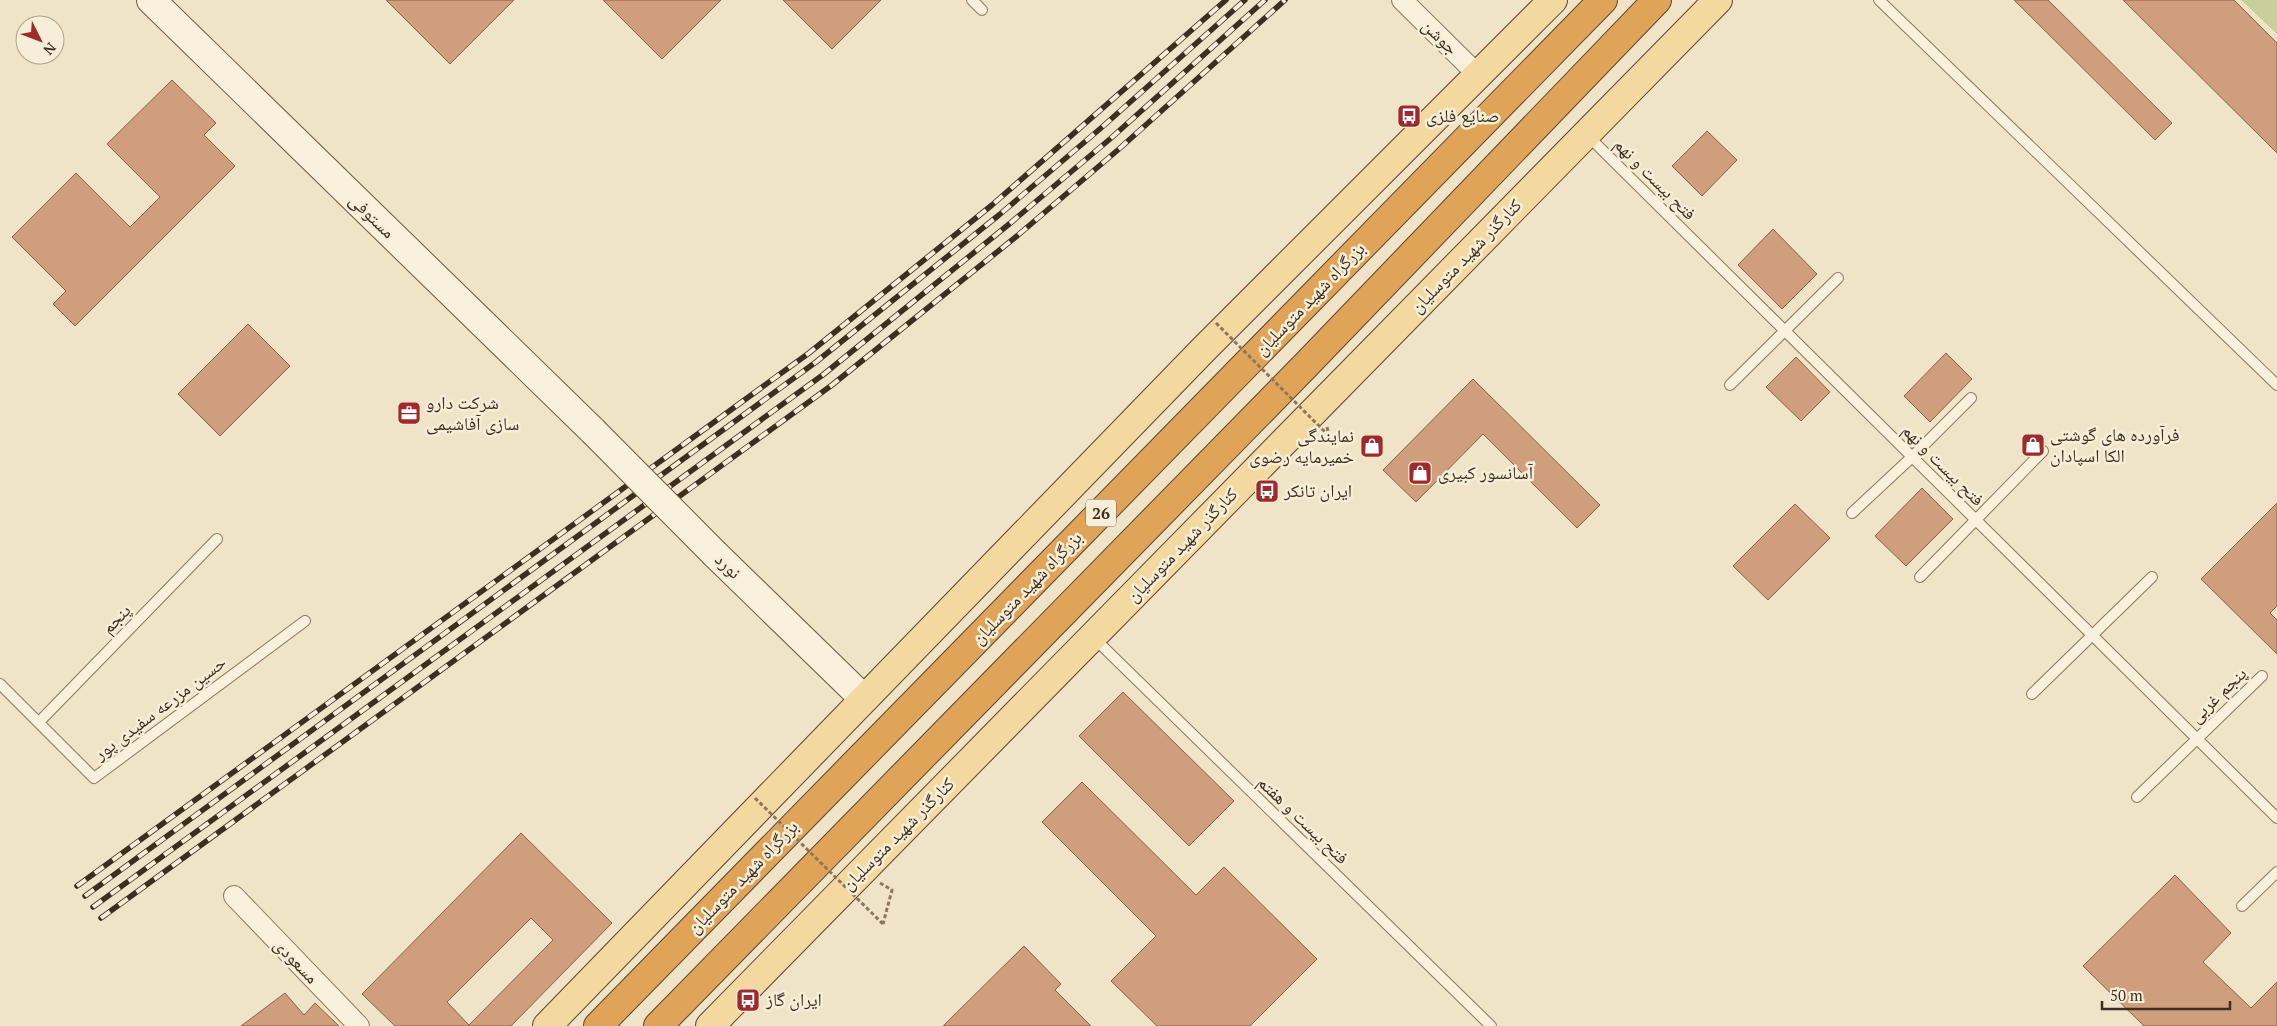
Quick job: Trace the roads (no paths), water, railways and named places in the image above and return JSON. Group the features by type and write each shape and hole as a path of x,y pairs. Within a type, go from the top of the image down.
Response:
{"highway":[{"name":"بزرگراه شهید متوسلیان","path":"598,1026 1603,0"},
{"name":"26","path":"658,1026 1298,373 1657,0"}],"main road":[{"path":"547,1026 1204,349 1553,0"},
{"name":"کنارگذر شهید متوسلیان","path":"710,1026 1718,0"}],"street":[{"name":"مستوفی","path":"151,0 593,431"},
{"name":"جوشن","path":"1402,0 1478,74"},
{"name":"نورد","path":"593,431 864,700"},
{"name":"مسعودی","path":"234,896 359,1026"}],"lane":[{"path":"972,0 982,10"},
{"path":"1879,0 2277,384"},
{"name":"فتح بیست و نهم","path":"1586,134 2277,818"},
{"path":"1730,386 1838,278"},
{"path":"1852,513 1971,398"},
{"path":"1920,577 1977,521 2043,451"},
{"name":"پنجم","path":"38,722 217,538"},
{"path":"2032,694 2152,577"},
{"name":"حسین مزرعه سفیدی پور","path":"0,684 94,778 305,621"},
{"name":"فتح بیست و هفتم","path":"1093,636 1491,1026"},
{"name":"پنجم غربی","path":"2137,797 2262,676"},
{"path":"2242,906 2277,872"}],"railway":[{"path":"77,886 809,353 992,205 1226,0"},
{"path":"85,896 816,362 999,215 1101,128 1245,0"},
{"path":"93,907 824,374 1008,225 1110,139 1265,0"},
{"path":"101,918 832,385 1017,236 1119,149 1285,0"}],"place":[{"name":"صنایع فلزی","path":"1409,116"},
{"name":"شرکت دارو سازی آفاشیمی","path":"409,413"},
{"name":"فرآورده های گوشتی الکا اسپادان","path":"2033,445"},
{"name":"نمایندگی خمیرمایه رضوی","path":"1372,446"},
{"name":"آسانسور کبیری","path":"1420,473"},
{"name":"ایران تانکر","path":"1267,491"},
{"name":"ایران گاز","path":"748,1000"}]}
